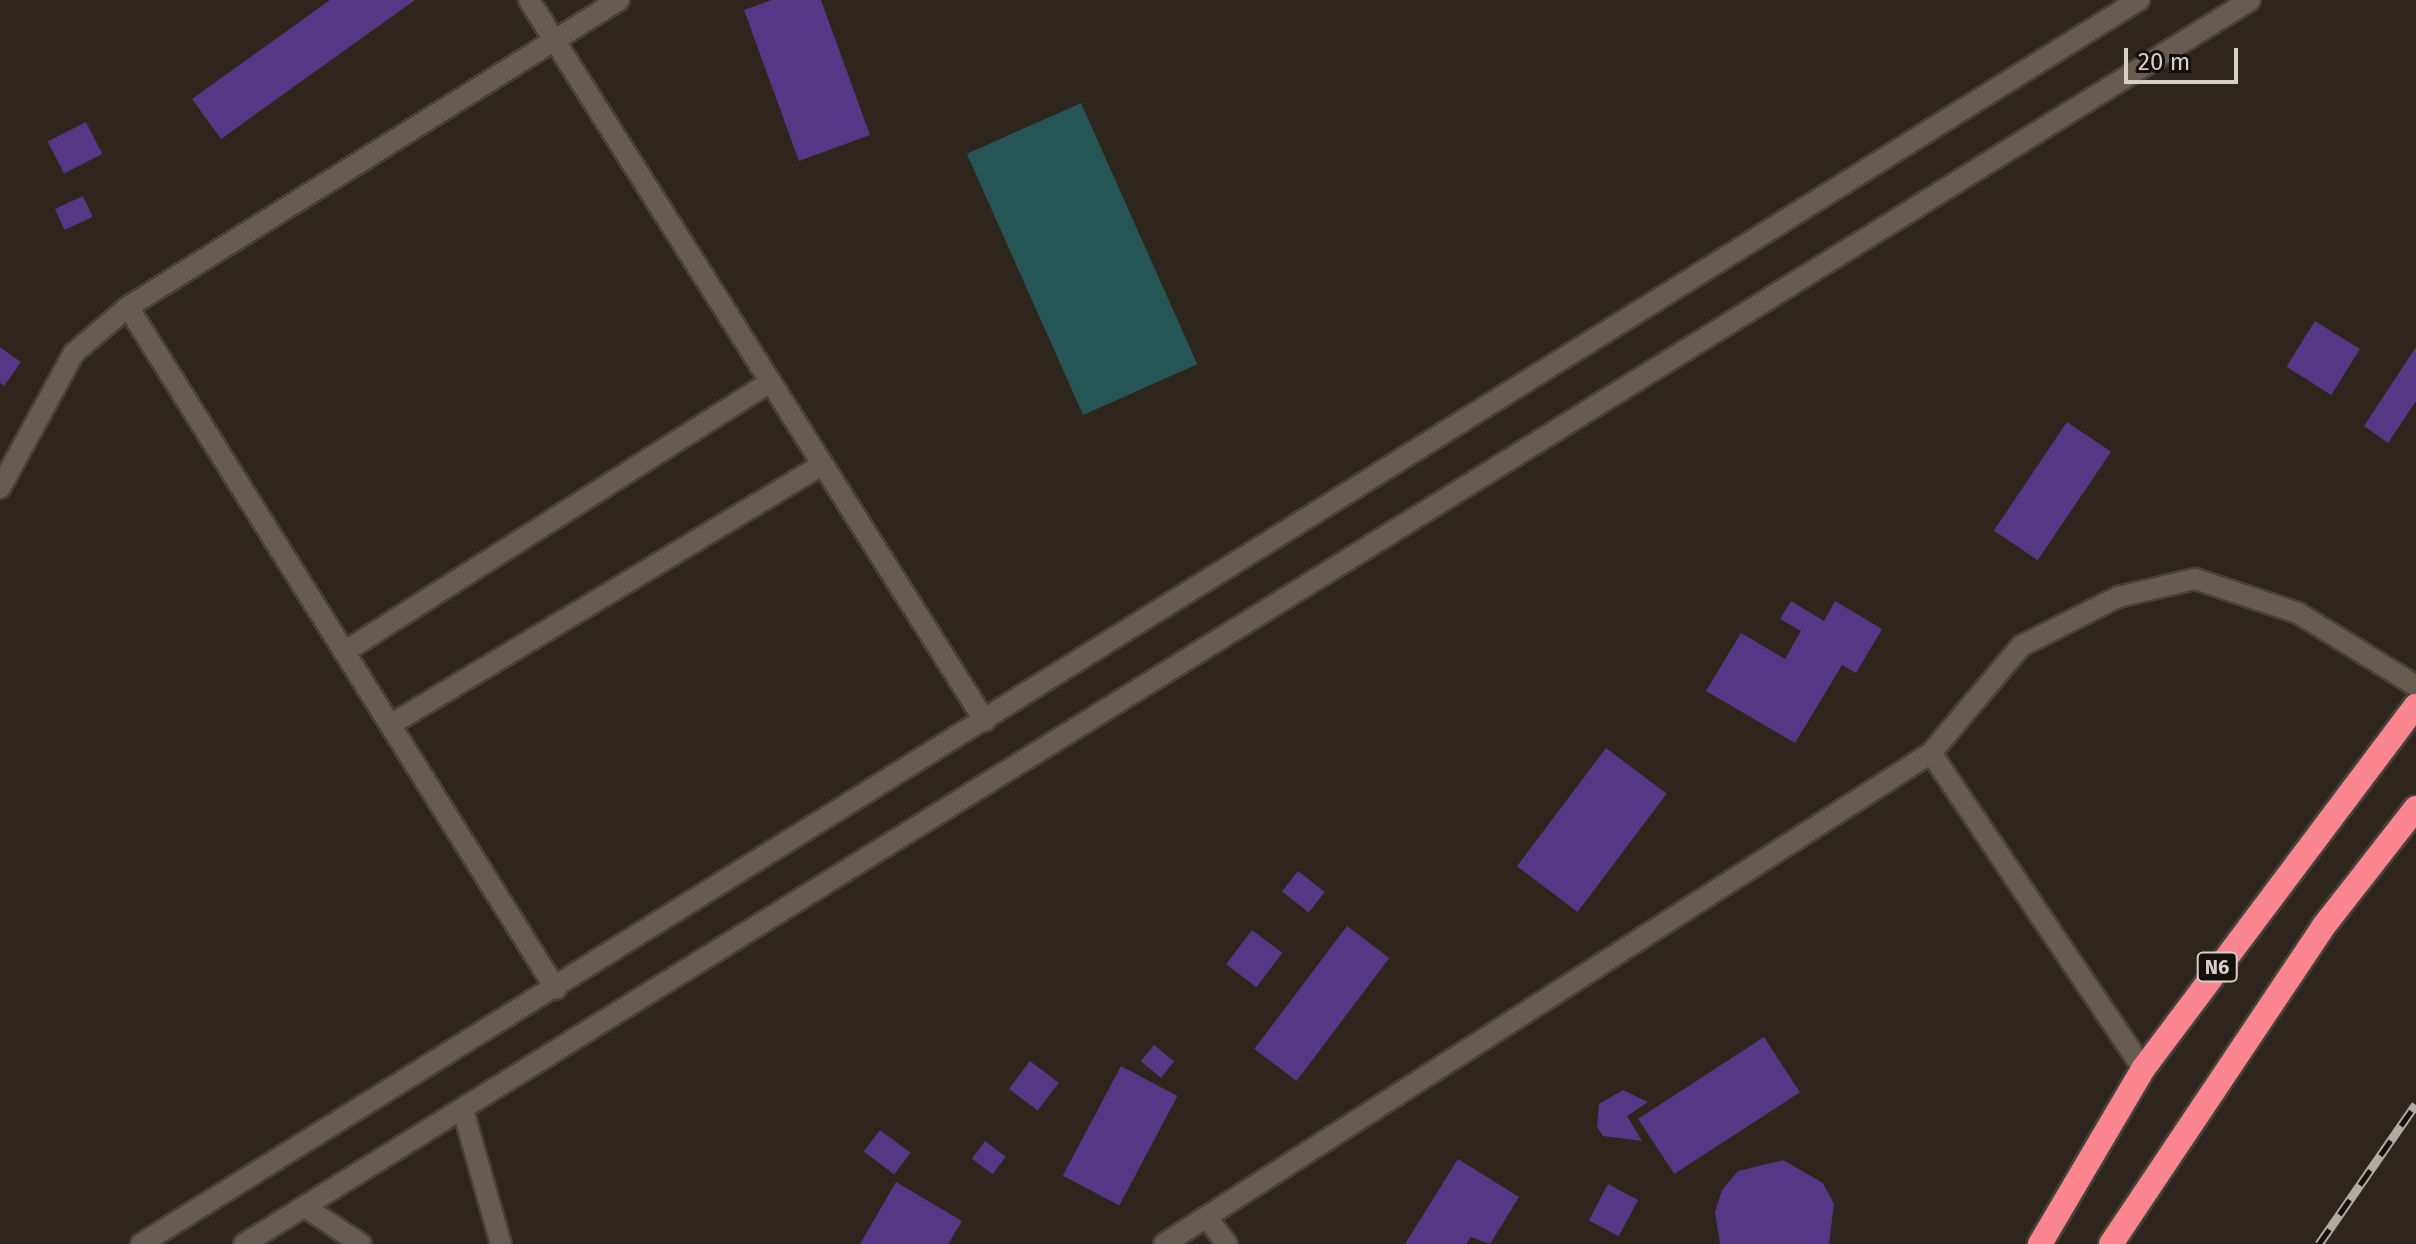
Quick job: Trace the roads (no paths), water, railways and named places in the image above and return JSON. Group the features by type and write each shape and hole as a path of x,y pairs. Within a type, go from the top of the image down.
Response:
{"highway":[{"name":"N6","path":"2040,1244 2143,1069 2416,706"},
{"path":"2111,1244 2323,927 2416,808"}],"street":[{"path":"529,0 767,384 985,721"},
{"path":"0,488 74,353 128,307 619,0"},
{"path":"141,1244 556,989 2139,0"},
{"path":"244,1244 2250,0"},
{"path":"128,307 556,989"},
{"path":"344,652 767,384"},
{"path":"390,725 820,466"},
{"path":"1164,1244 1931,753 2021,646 2118,597 2195,579 2298,613 2416,686"},
{"path":"1931,753 2143,1069"},
{"path":"463,1110 501,1244"},
{"path":"305,1207 361,1244"},
{"path":"1206,1217 1227,1244"}],"water":[{"path":"1081,103 1197,364 1083,415 967,154"}],"railway":[{"path":"2319,1244 2416,1104"}]}
